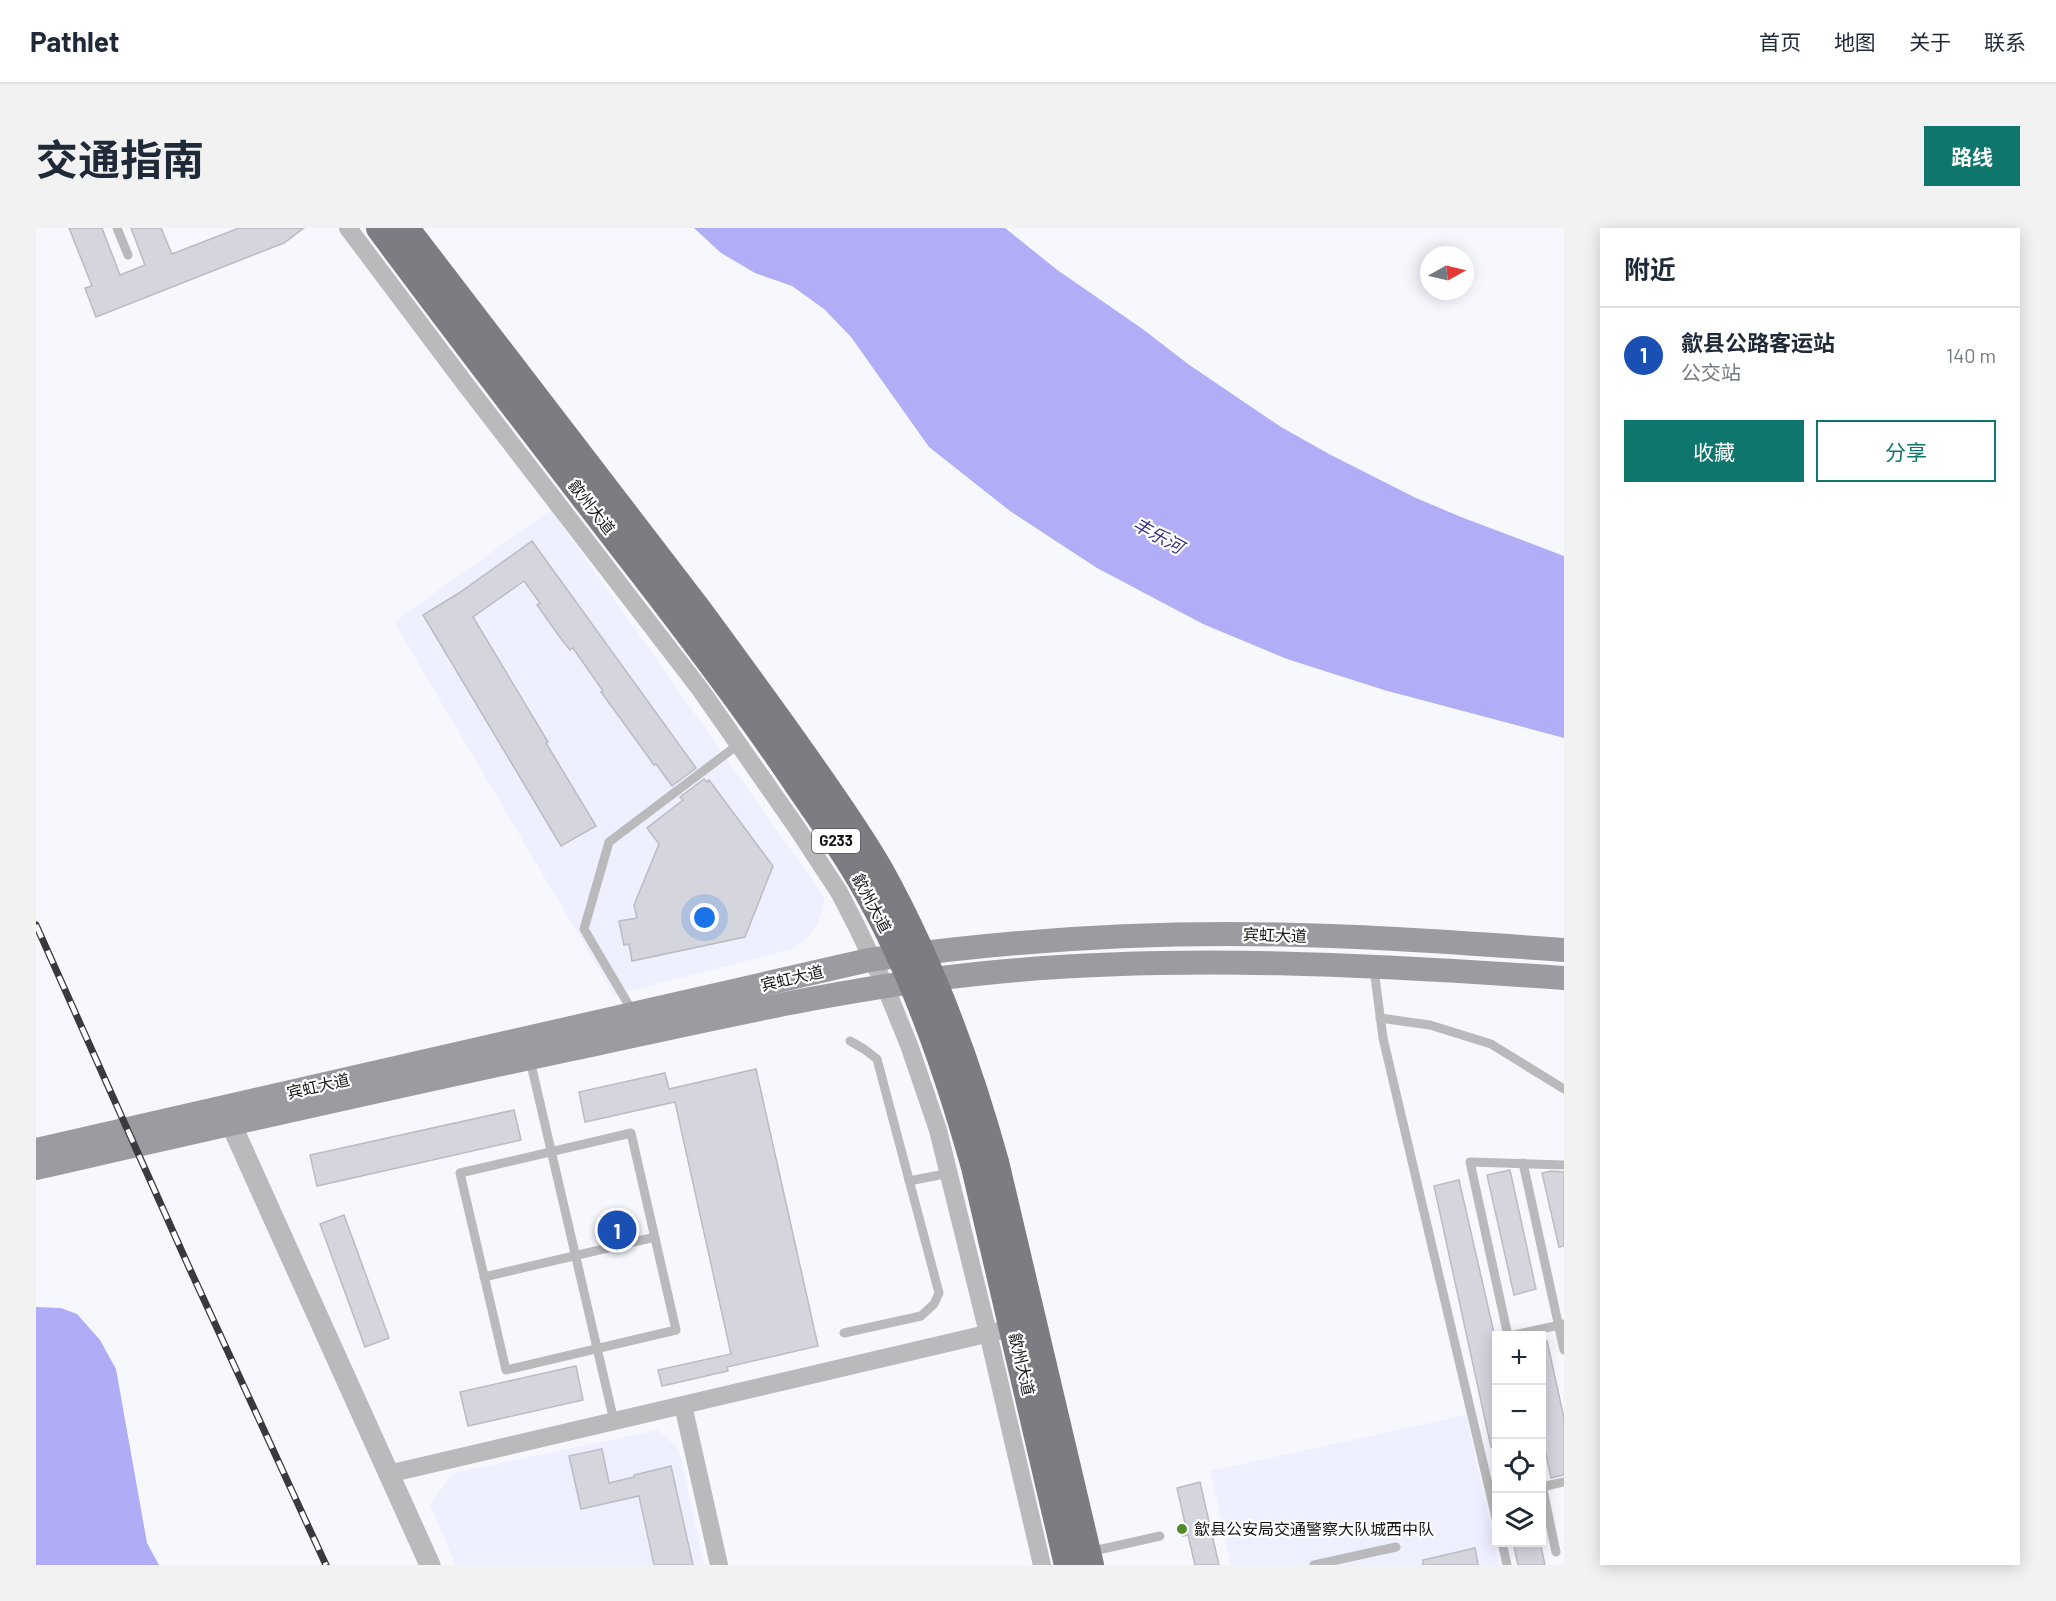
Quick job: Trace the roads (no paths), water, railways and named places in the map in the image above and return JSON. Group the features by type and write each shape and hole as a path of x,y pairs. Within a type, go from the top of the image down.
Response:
{"highway":[{"name":"歙州大道","path":"380,228 713,665 773,748 861,879 933,1036 962,1123 1001,1330 1082,1561"},
{"name":"歙州大道","path":"405,228 729,652 790,736 879,869 898,956"},
{"name":"歙州大道","path":"910,982 968,1072 992,1151 1082,1561"}],"main road":[{"name":"宾虹大道","path":"36,1168 228,1116 634,1014 898,956 1054,940 1217,934 1408,940 1564,950"},
{"name":"宾虹大道","path":"36,1150 529,1058 806,999 910,982 1056,968 1171,963 1273,962 1564,978"}],"street":[{"path":"348,228 462,381 693,680 839,892 898,956"},
{"path":"910,982 924,1087 1001,1330 1042,1565"},
{"path":"228,1116 430,1565"},
{"path":"388,1474 1001,1330"},
{"path":"683,1405 719,1565"}],"lane":[{"path":"117,228 128,255"},
{"path":"634,1014 584,929 609,842 739,744"},
{"path":"1373,966 1383,1038 1493,1493"},
{"path":"1380,1018 1430,1025 1491,1044 1564,1089"},
{"path":"844,1333 921,1316 928,1311 939,1293 877,1059 864,1048 850,1041"},
{"path":"529,1058 614,1421"},
{"path":"631,1133 676,1330 506,1370 460,1173 551,1152 631,1133"},
{"path":"1508,1331 1470,1162 1564,1165"},
{"path":"1523,1163 1561,1324 1564,1350"},
{"path":"909,1181 950,1173"},
{"path":"484,1277 655,1237"},
{"path":"1528,1331 1561,1324"},
{"path":"1546,1485 1564,1482"},
{"path":"1543,1493 1556,1552"},
{"path":"1082,1561 1160,1536"},
{"path":"1314,1565 1396,1547"},
{"path":"1503,1547 1507,1565"}],"water":[{"name":"丰乐河","path":"694,228 1005,228 1056,269 1144,330 1188,364 1281,427 1416,498 1564,556 1564,738 1384,690 1287,659 1203,624 1097,568 1010,511 929,447 851,337 824,309 792,286 755,273 721,253"}],"railway":[{"path":"36,925 188,1265 326,1565"}],"place":[{"name":"歙县公路客运站","path":"617,1230"},
{"name":"歙县公安局交通警察大队城西中队","path":"1182,1529"}]}
